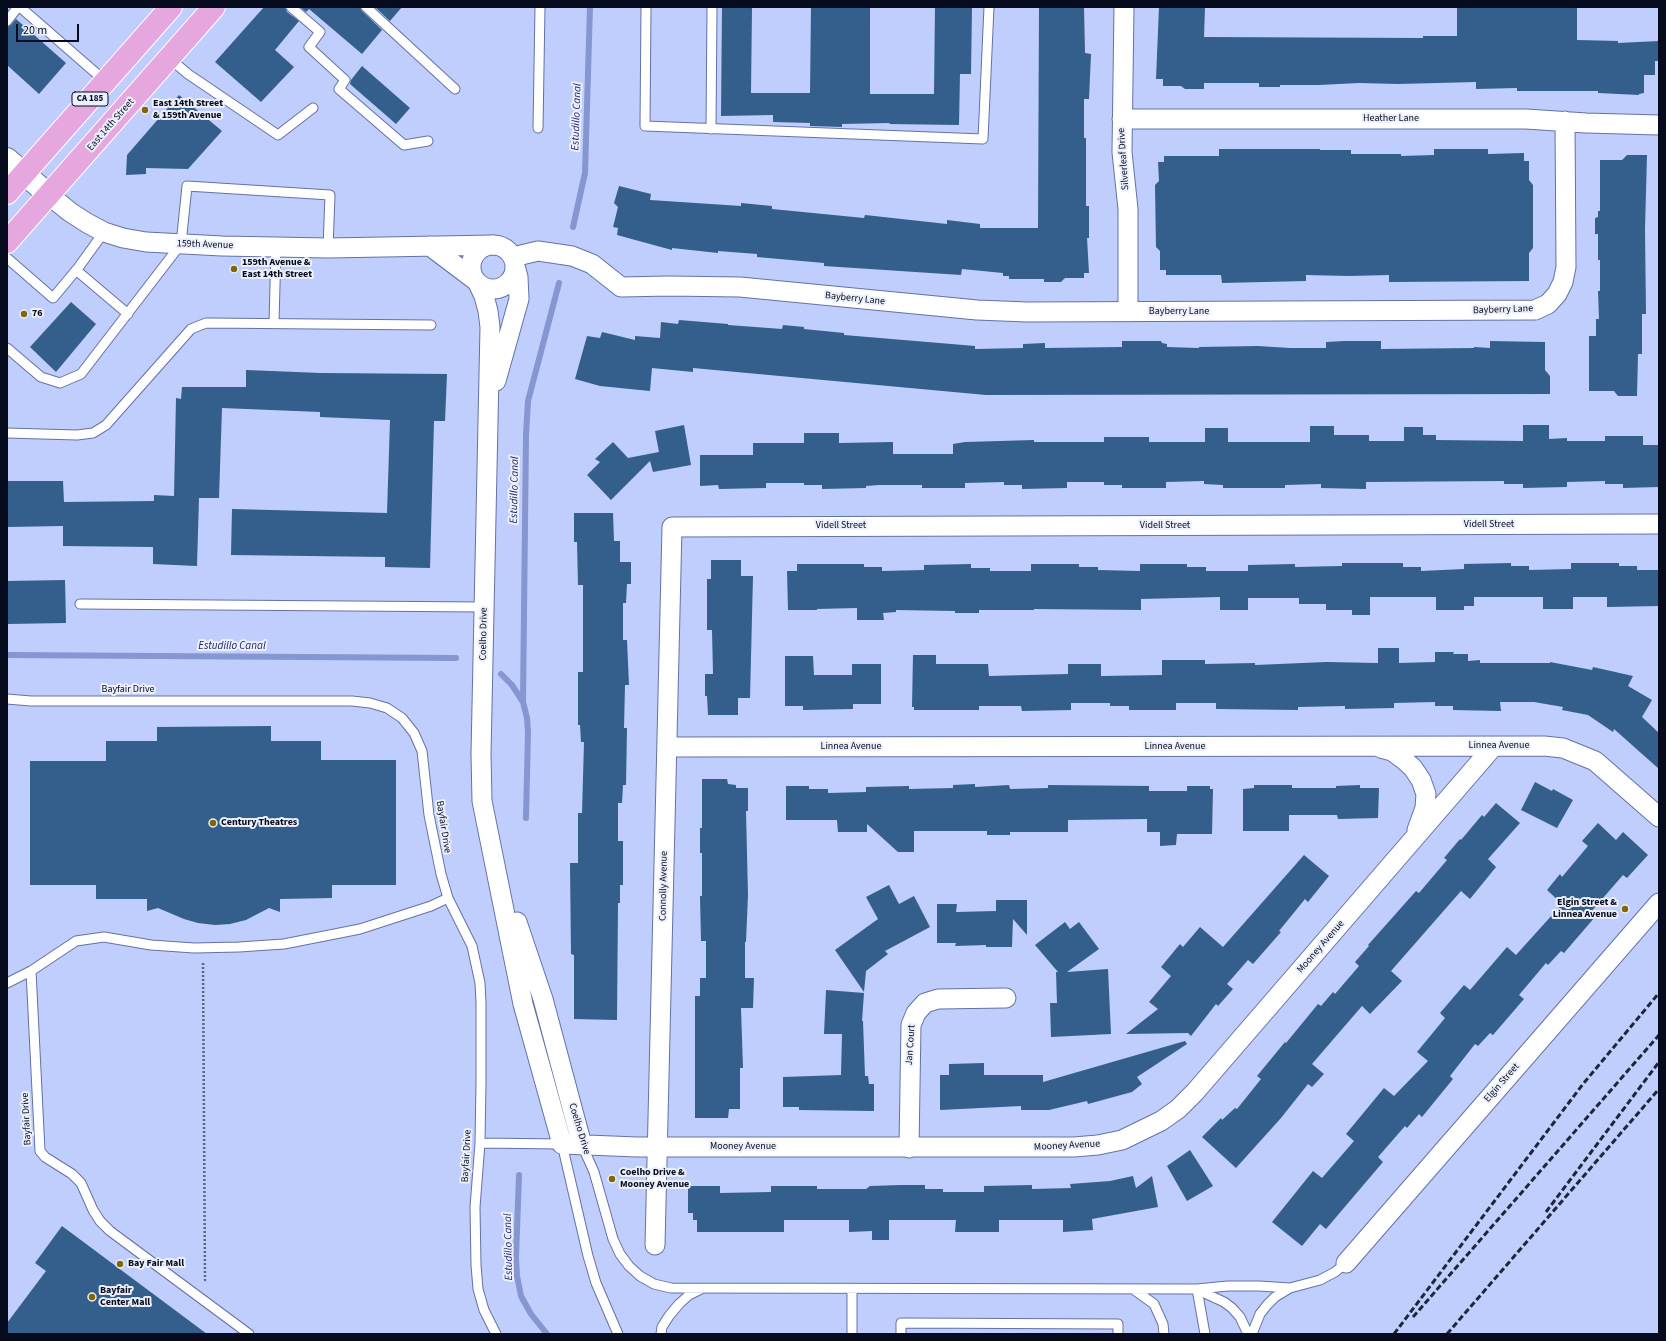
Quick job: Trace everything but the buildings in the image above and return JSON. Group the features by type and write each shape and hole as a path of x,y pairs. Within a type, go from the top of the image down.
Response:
{"main road":[{"name":"CA 185","path":"7,193 171,7"},
{"name":"East 14th Street","path":"7,242 214,7"}],"street":[{"name":"Silverleaf Drive","path":"1124,7 1122,152 1128,209 1128,312"},
{"name":"Heather Lane","path":"1122,119 1526,119 1591,124 1659,125"},
{"name":"Bayberry Lane","path":"514,262 538,251 572,256 592,264 621,287 740,287 985,311 1128,312 1535,310 1548,304 1558,294 1563,282 1566,267 1565,121"},
{"name":"159th Avenue","path":"7,159 49,195 87,223 104,232 122,238 146,242 181,244 328,248 494,245"},
{"path":"430,246 477,281 492,289 506,285 514,274 514,262 507,250 494,245 486,246 475,255 472,262 472,270 477,281"},
{"name":"Coelho Drive","path":"489,416 519,299 518,277 514,262"},
{"name":"Coelho Drive","path":"477,281 484,296 490,327 481,779 487,828 523,1004 562,1144"},
{"name":"Videll Street","path":"672,527 1659,524"},
{"name":"Connolly Avenue","path":"655,1245 672,527"},
{"path":"1378,746 1392,751 1403,758 1413,768 1421,780 1426,794 1420,823 1413,839"},
{"name":"Mooney Avenue","path":"562,1144 658,1147 1074,1147 1098,1145 1122,1140 1161,1122 1178,1109 1195,1092 1493,746"},
{"name":"Linnea Avenue","path":"667,747 1544,746 1563,748 1595,761 1659,817"},
{"name":"Coelho Drive","path":"493,852 543,999 582,1145"},
{"name":"Elgin Street","path":"1346,1262 1659,903"},
{"name":"Jan Court","path":"909,1148 910,1025 916,1013 925,1003 938,999 1006,998"}],"lane":[{"path":"7,21 19,7 105,81"},
{"path":"291,7 320,32 309,47 345,80 339,89 404,145 428,141"},
{"path":"366,7 456,89"},
{"path":"538,128 540,7"},
{"path":"646,7 645,126 984,139 989,7"},
{"path":"711,129 712,7"},
{"path":"169,58 188,74 278,136 313,108"},
{"path":"7,348 41,377 60,383 82,374 181,244 187,186 330,195 328,248"},
{"path":"7,258 53,298 104,232"},
{"path":"274,323 276,247"},
{"path":"76,270 128,314"},
{"path":"7,433 77,435 93,433 106,425 191,330 206,322 431,325"},
{"path":"80,604 484,607"},
{"name":"Bayfair Drive","path":"7,699 31,701 352,701 370,703 387,708 402,718 414,733 422,751 434,847 448,898 472,946 480,983 480,1143 475,1207 476,1265 478,1289 484,1310 496,1334"},
{"path":"7,983 31,971 76,941 104,938 151,945 208,948 262,946 335,935 380,923 431,906 448,898"},
{"name":"Bayfair Drive","path":"31,971 40,1151 45,1158 72,1174 82,1182 93,1210 100,1221 110,1231 193,1294 249,1334"},
{"path":"480,1143 562,1144"},
{"name":"Coelho Drive","path":"562,1144 588,1256 596,1283 618,1334"},
{"name":"Coelho Drive","path":"582,1145 594,1172 613,1239 620,1254 629,1266 640,1276 654,1284 671,1288 1197,1289 1228,1286 1290,1288"},
{"path":"1252,1334 1260,1314 1275,1297 1290,1288 1320,1280 1335,1272 1346,1262"},
{"path":"1130,1288 1154,1304 1164,1324 1164,1334"},
{"path":"661,1334 662,1327 679,1304 690,1295 702,1289"},
{"path":"852,1289 852,1334"},
{"path":"1197,1289 1205,1334"},
{"path":"1197,1289 1224,1302 1232,1308 1240,1317 1248,1334"},
{"path":"901,1334 901,1323 1118,1324 1118,1334"}],"path":[{"path":"193,1294 205,1280 203,961 208,948"}],"waterway":[{"name":"Estudillo Canal","path":"573,227 585,173 590,7"},
{"name":"Estudillo Canal","path":"526,818 528,732 527,718 523,702 526,435 528,401 559,283"},
{"name":"Estudillo Canal","path":"7,655 456,658"},
{"name":"Estudillo Canal","path":"501,674 512,685 523,702"},
{"name":"Estudillo Canal","path":"519,1175 516,1258 517,1276 521,1296 531,1314 547,1334"}],"railway":[{"path":"1394,1334 1583,1084 1659,993"},
{"path":"1413,1317 1659,1035"},
{"path":"1546,1212 1659,1062"},
{"path":"1447,1334 1659,1089"}],"place":[{"name":"East 14th Street & 159th Avenue","path":"145,110"},
{"name":"159th Avenue & East 14th Street","path":"234,269"},
{"name":"76","path":"24,314"},
{"name":"Century Theatres","path":"213,823"},
{"name":"Elgin Street & Linnea Avenue","path":"1625,909"},
{"name":"Coelho Drive & Mooney Avenue","path":"612,1179"},
{"name":"Bay Fair Mall","path":"120,1264"},
{"name":"Bayfair Center Mall","path":"92,1297"}]}
